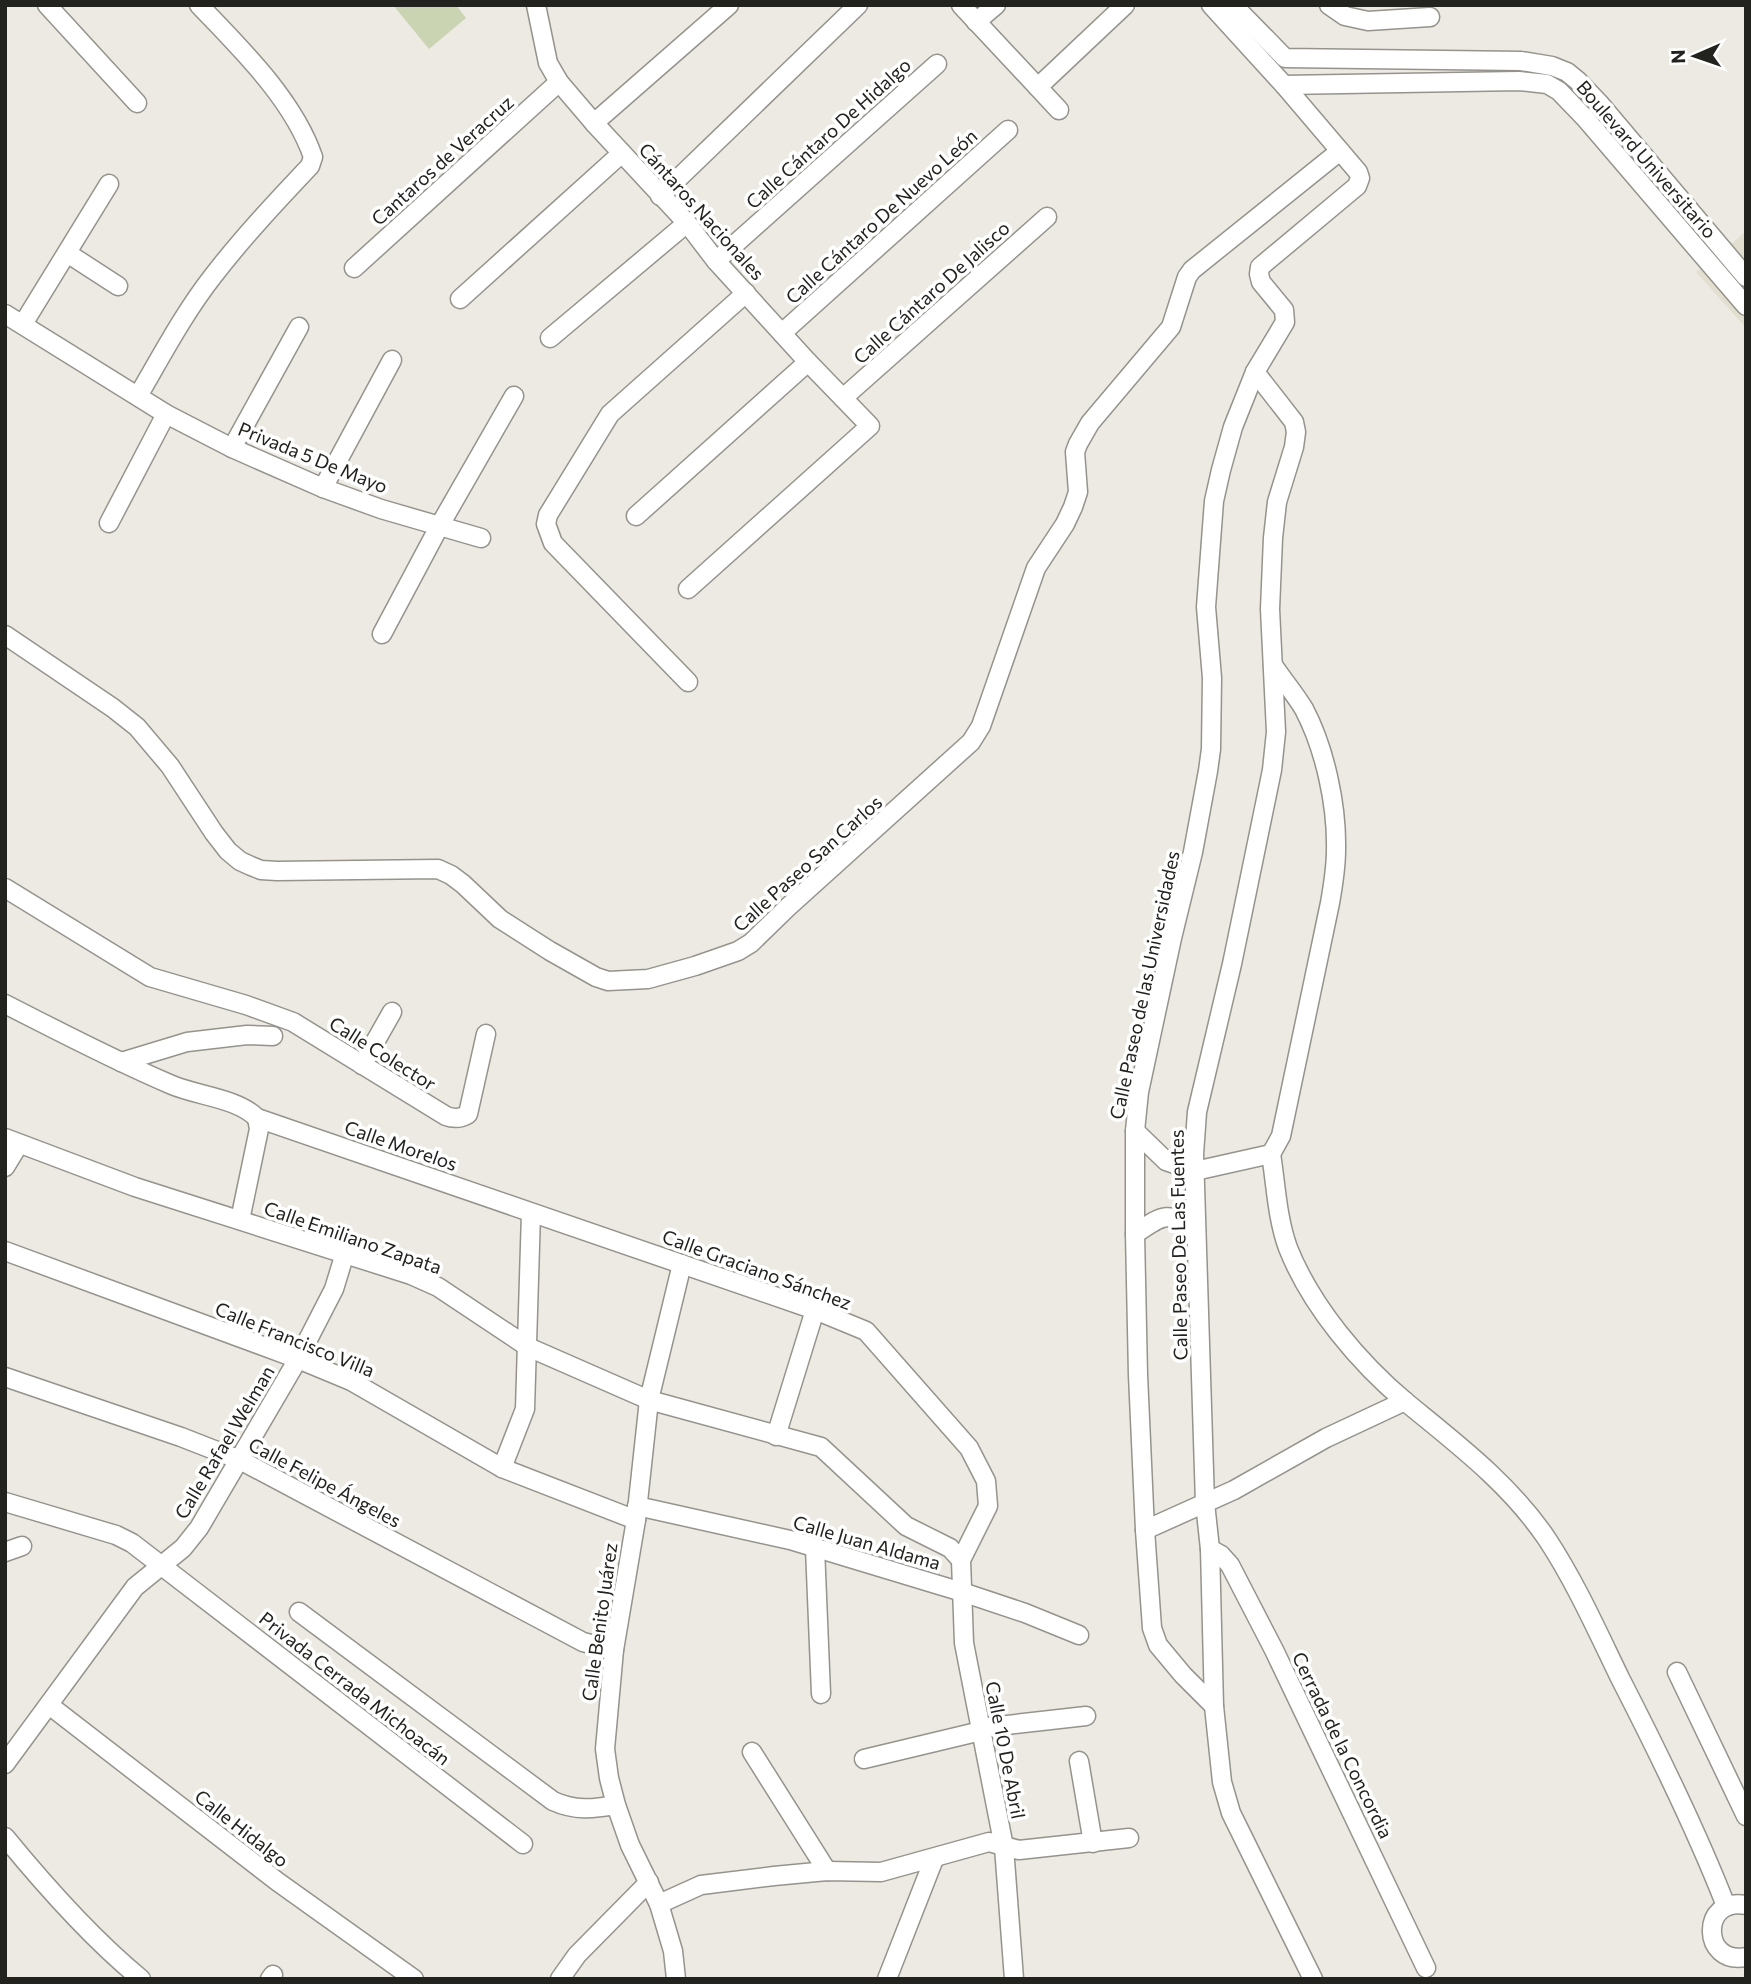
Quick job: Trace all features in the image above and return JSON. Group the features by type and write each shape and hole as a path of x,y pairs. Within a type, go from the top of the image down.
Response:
{"street":[{"path":"47,5 137,103"},
{"path":"138,396 179,326 213,276 310,166 313,157 296,121 241,49 199,5"},
{"name":"Cántaros Nacionales","path":"536,5 548,63 559,82 687,223 716,261 870,426 688,589"},
{"path":"594,123 729,5"},
{"path":"660,196 858,5"},
{"path":"961,5 1059,110"},
{"path":"976,22 996,5"},
{"path":"1038,87 1125,5"},
{"path":"1211,5 1340,151"},
{"path":"1233,5 1285,58 1284,85"},
{"path":"1329,5 1345,16 1368,21 1430,17"},
{"name":"Boulevard Universitario","path":"1285,58 1521,61 1552,66 1567,72 1600,104 1746,277"},
{"name":"Calle Cántaro De Hidalgo","path":"716,261 937,64"},
{"name":"Cantaros de Veracruz","path":"354,268 559,82"},
{"name":"Boulevard Universitario","path":"1284,85 1519,82 1547,84 1569,99 1746,306"},
{"name":"Calle Cántaro De Nuevo León","path":"782,333 1008,130"},
{"name":"Calle Paseo de las Universidades","path":"1214,1706 1158,1645 1152,1628 1145,1530 1135,1234 1135,1131 1139,1092 1193,852 1211,749 1212,678 1206,607 1214,501 1233,427 1255,372 1284,322 1284,310 1261,282 1260,267 1357,186 1359,172 1340,151"},
{"name":"Calle Paseo San Carlos","path":"5,635 137,727 170,766 214,833 240,861 261,870 277,871 438,869 463,884 500,919 550,951 608,981 648,979 738,951 751,943 971,742 981,726 1036,568 1065,524 1078,492 1075,452 1090,423 1171,327 1192,270 1340,151"},
{"path":"460,299 622,153"},
{"path":"23,324 109,184"},
{"name":"Calle Cántaro De Jalisco","path":"843,398 1047,217"},
{"path":"551,338 687,223"},
{"path":"67,253 118,286"},
{"path":"1713,268 1728,256"},
{"path":"688,682 553,542 546,524 548,515 610,414 746,293"},
{"name":"Privada 5 De Mayo","path":"5,314 166,414 232,448 323,488 381,509 481,538"},
{"path":"232,448 299,327"},
{"path":"323,488 392,360"},
{"path":"636,516 808,362"},
{"name":"Calle Paseo De Las Fuentes","path":"1255,372 1294,422 1296,432 1277,502 1273,538 1270,609 1276,732 1272,770 1197,1112 1194,1154 1205,1503 1210,1549 1214,1706 1222,1782 1231,1813 1313,1979"},
{"path":"382,634 440,525 514,396"},
{"path":"109,523 166,414"},
{"path":"1273,665 1304,709 1324,759 1335,818 1336,849 1330,903 1285,1123 1271,1154 1284,1234 1299,1269 1324,1312 1359,1357 1405,1401 1483,1467 1515,1499 1546,1538 1633,1700 1704,1849 1726,1906"},
{"name":"Calle Colector","path":"5,888 150,976 284,1017 454,1119 468,1114 486,1034"},
{"name":"Calle Morelos","path":"5,1004 175,1087 243,1108 257,1118 531,1213"},
{"path":"362,1065 392,1012"},
{"path":"121,1062 187,1042 237,1036 273,1036"},
{"path":"240,1220 259,1129 257,1118"},
{"path":"1135,1131 1166,1161 1195,1171 1271,1154"},
{"path":"5,1167 12,1141"},
{"name":"Calle Emiliano Zapata","path":"12,1141 135,1187 411,1275 438,1287 528,1348 649,1400 821,1447 906,1526 950,1548 961,1560"},
{"path":"502,1468 526,1409 531,1213"},
{"name":"Calle Graciano Sánchez","path":"531,1213 815,1310 866,1331 970,1448 986,1481"},
{"path":"1135,1234 1156,1220 1169,1216 1181,1219 1196,1230"},
{"name":"Calle Francisco Villa","path":"5,1251 351,1381 502,1468 636,1513"},
{"name":"Calle Rafael Welman","path":"5,1764 135,1587 183,1548 199,1528 298,1359 334,1289 345,1253"},
{"name":"Calle Benito Juárez","path":"676,1979 673,1951 659,1903 630,1845 615,1805 605,1749 614,1650 636,1513 649,1400 682,1264"},
{"path":"776,1436 815,1310"},
{"name":"Calle Felipe Ángeles","path":"5,1377 240,1460 583,1642 614,1650"},
{"path":"1145,1530 1234,1490 1326,1438 1405,1401"},
{"name":"Calle 10 De Abril","path":"659,1903 702,1885 827,1871 881,1872 989,1842 1004,1847 964,1643 961,1560 988,1506 986,1481"},
{"name":"Privada Cerrada Michoacán","path":"5,1502 116,1535 132,1543 523,1844"},
{"name":"Calle Juan Aldama","path":"636,1513 790,1540 962,1591 1079,1635"},
{"path":"815,1548 821,1694"},
{"name":"Cerrada de la Concordia","path":"1210,1549 1221,1555 1230,1565 1274,1650 1426,1968"},
{"path":"299,1612 554,1801 567,1807 583,1809 615,1805"},
{"path":"1677,1672 1746,1816"},
{"name":"Calle Hidalgo","path":"49,1705 278,1882 414,1979"},
{"path":"864,1759 981,1730 1086,1716"},
{"path":"752,1752 827,1871"},
{"path":"1079,1761 1093,1843"},
{"path":"5,1836 45,1886 141,1979"},
{"path":"1014,1979 1004,1847 1019,1850 1129,1838"},
{"path":"887,1979 934,1859"},
{"path":"560,1979 577,1955 649,1882"},
{"path":"1746,1905 1726,1906 1719,1911 1712,1926 1714,1942 1725,1955 1733,1958 1746,1957"}],"shaded area":[{"path":"1746,231 1746,328 1696,272"}],"green space":[{"path":"393,5 456,5 466,18 429,49"}]}
